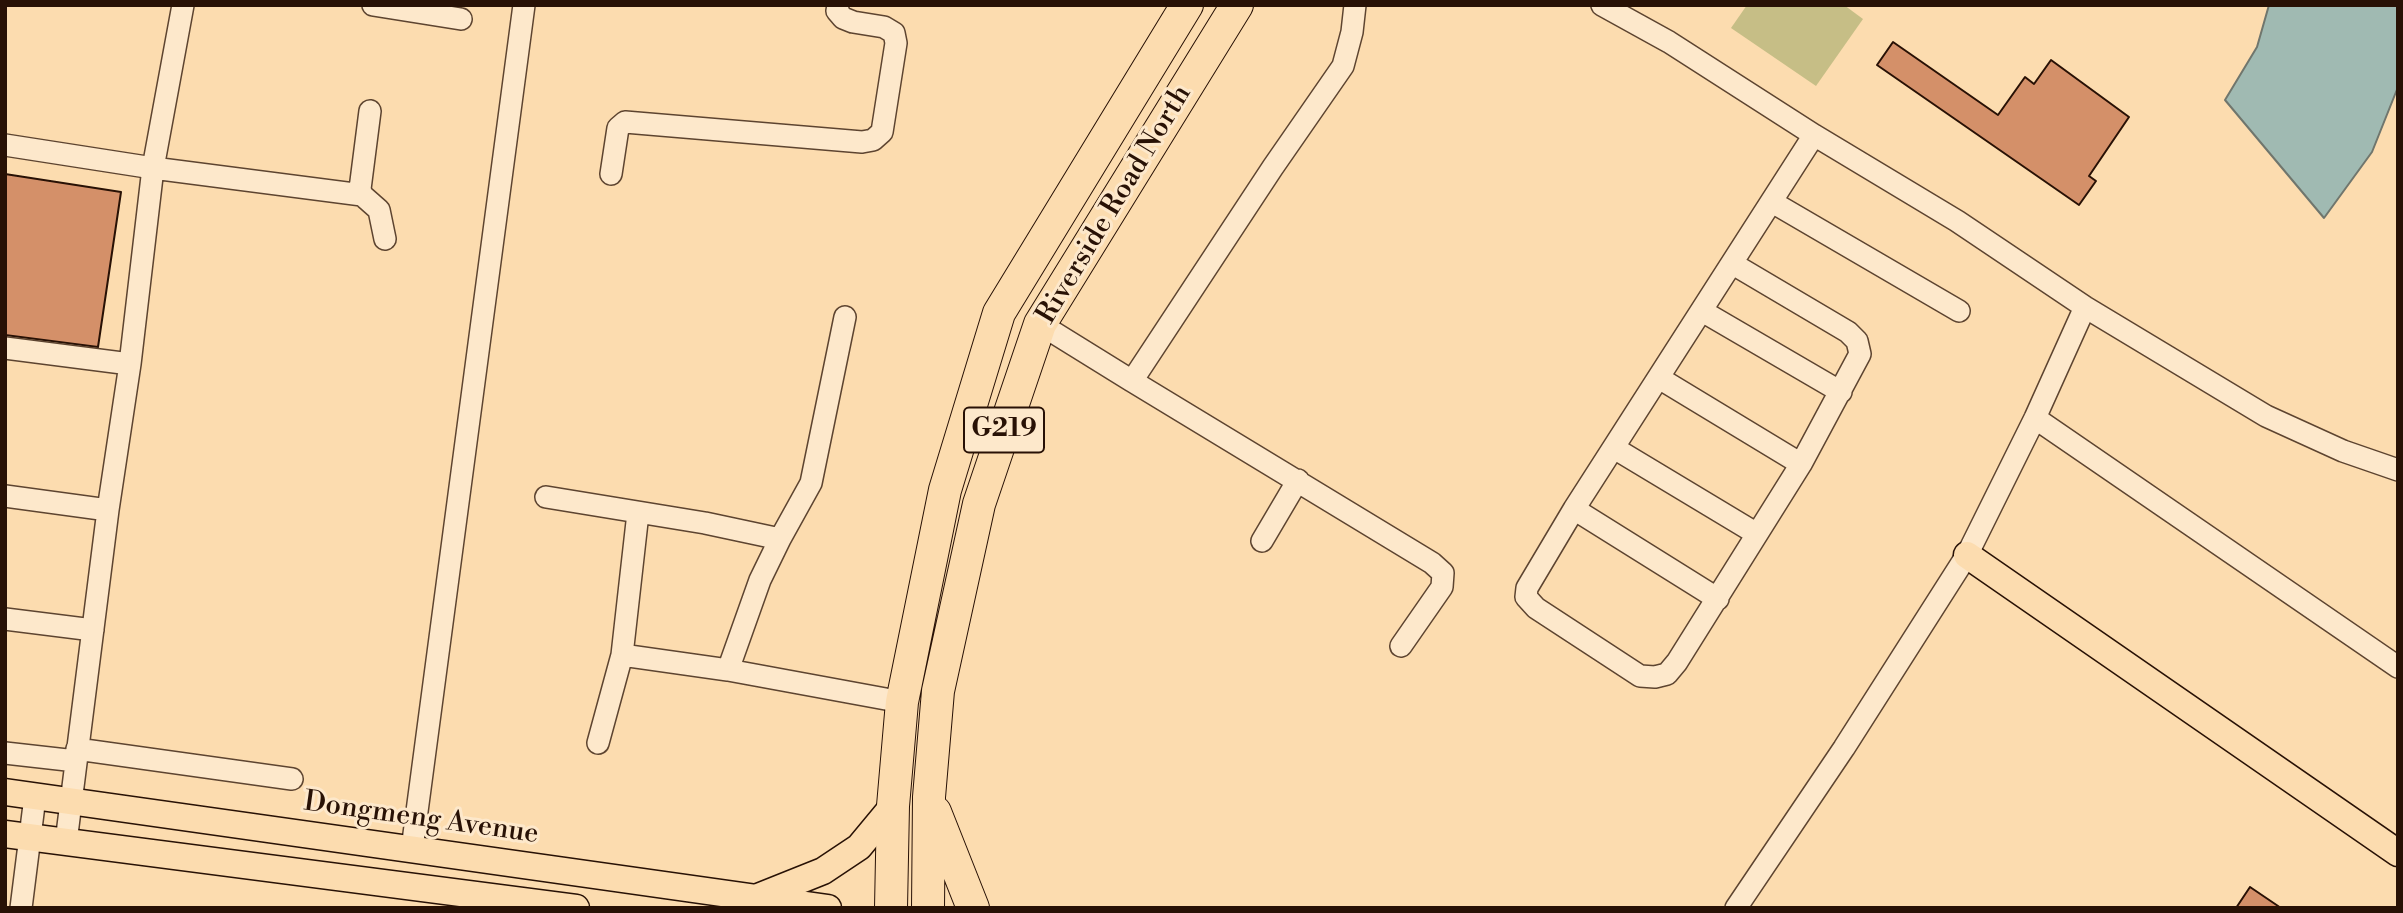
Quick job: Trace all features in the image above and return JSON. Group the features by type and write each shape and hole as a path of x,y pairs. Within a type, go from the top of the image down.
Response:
{"highway":[{"name":"Riverside Road North","path":"891,908 893,806 902,702 945,490 999,313 1187,5"},
{"name":"Riverside Road North","path":"928,908 929,797 938,691 979,504 1040,324 1237,5"},
{"path":"929,797 973,908"}],"main road":[{"path":"1967,555 2398,853"},
{"name":"Dongmeng Avenue","path":"5,792 828,908"},
{"path":"757,898 823,871 859,847 893,806"},
{"path":"18,836 560,907"}],"street":[{"path":"66,842 108,510 130,363 153,168 183,5"},
{"path":"373,5 461,19"},
{"path":"412,849 524,5"},
{"path":"611,174 618,128 625,122 862,142 873,140 881,132 896,43 894,33 884,27 843,18 837,11 838,5"},
{"path":"1132,381 1343,66 1352,32 1354,5"},
{"path":"1602,5 1669,41 1814,135 1957,221 2085,307 2266,416 2343,450 2398,470"},
{"path":"370,111 360,189 362,195 379,210 385,239"},
{"path":"1733,264 1848,332 1857,341 1860,354 1801,464 1677,662 1667,674 1656,677 1640,676 1536,608 1526,597 1527,588 1574,509 1814,135"},
{"path":"5,145 153,168 362,195"},
{"path":"1772,202 1959,311"},
{"path":"1736,908 1844,748 1967,555 2035,418 2085,307"},
{"path":"1702,311 1842,392"},
{"path":"728,670 760,580 811,483 845,317"},
{"path":"1040,324 1432,563 1443,573 1442,587 1401,646"},
{"path":"5,348 130,363"},
{"path":"1659,378 1801,464"},
{"path":"2035,418 2398,667"},
{"path":"1614,448 1758,534"},
{"path":"1262,541 1298,480"},
{"path":"5,496 108,510"},
{"path":"546,497 705,523 780,539"},
{"path":"1574,509 1718,599"},
{"path":"598,743 622,654 638,513"},
{"path":"5,619 93,630"},
{"path":"622,654 728,670 902,702"},
{"path":"5,753 76,755 292,779"},
{"path":"21,908 18,836 35,797"}],"shaded area":[{"path":"1747,5 1844,5 1863,19 1816,86 1731,28"}],"water":[{"path":"2269,5 2398,5 2398,87 2372,152 2324,218 2225,100 2257,47"}],"building":[{"path":"1893,42 1998,115 2025,77 2034,84 2051,60 2129,117 2089,176 2096,181 2079,205 1877,65"},
{"path":"5,174 121,192 98,347 5,335"},
{"path":"2250,887 2281,908 2236,908"}]}
